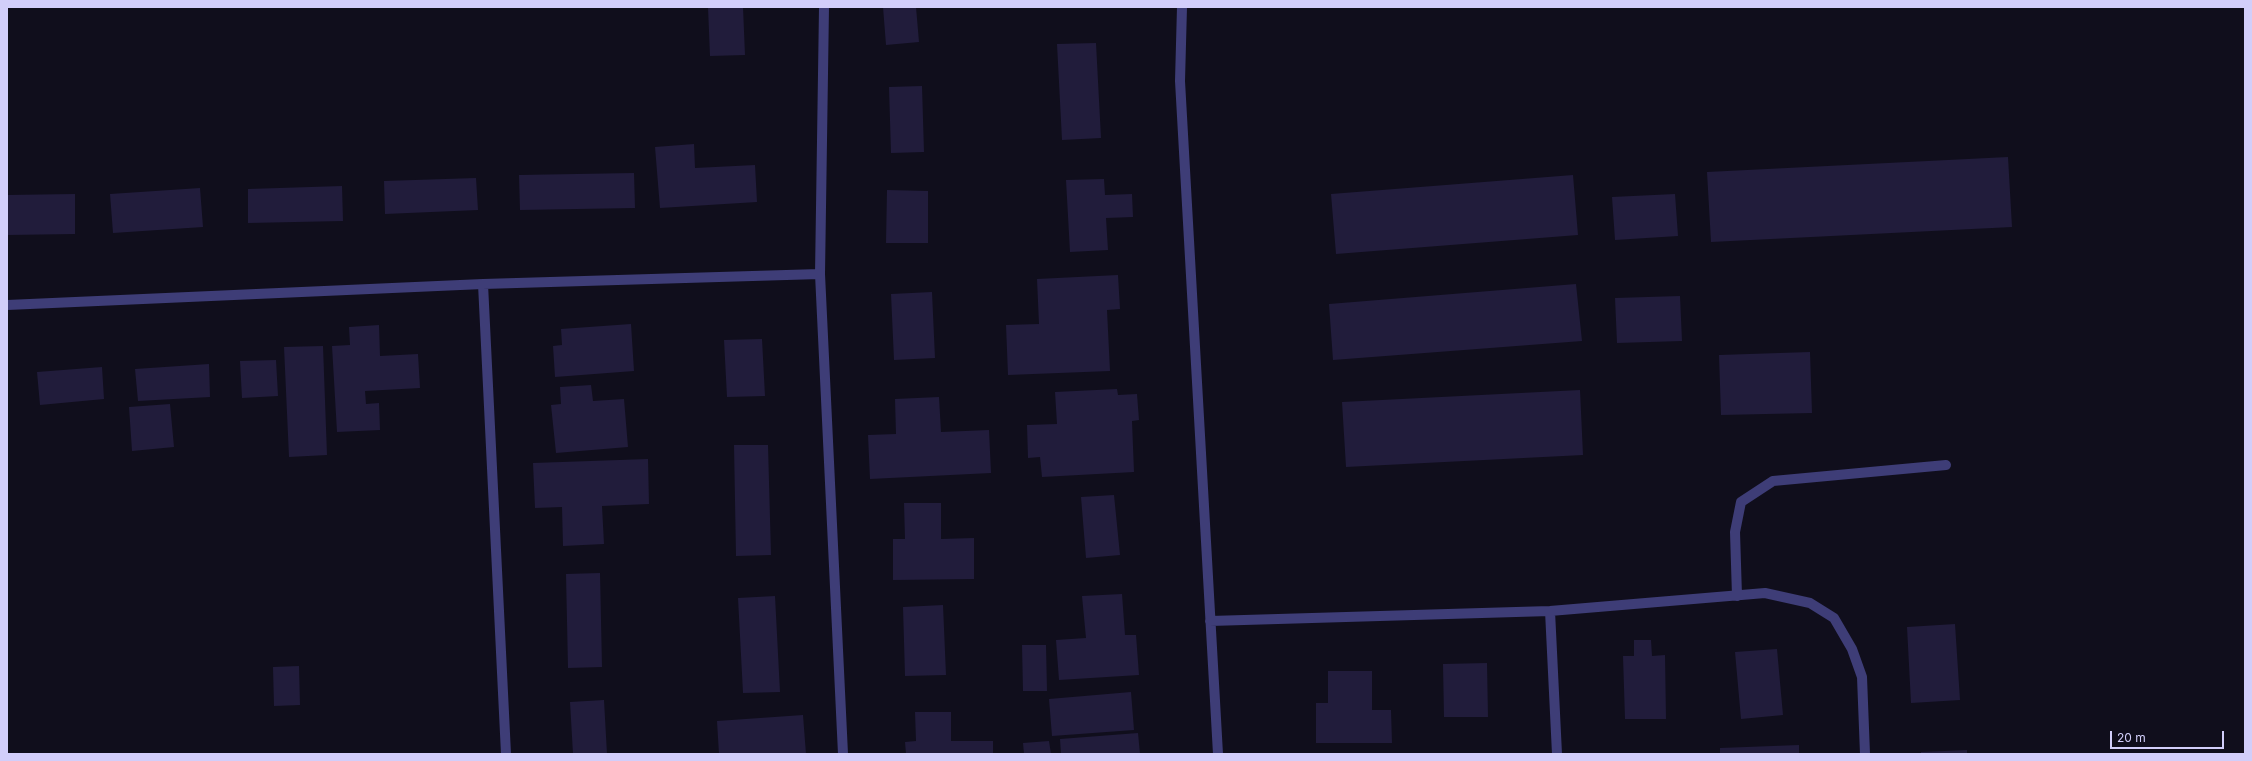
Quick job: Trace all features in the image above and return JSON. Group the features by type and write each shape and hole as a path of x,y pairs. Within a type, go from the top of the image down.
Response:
{"street":[{"path":"824,7 820,274 844,754"},
{"path":"1182,7 1180,81 1218,754"},
{"path":"7,305 483,284 820,274"},
{"path":"483,284 506,754"},
{"path":"1737,596 1735,532 1741,502 1773,481 1946,464"},
{"path":"1210,621 1550,611 1765,593 1810,603 1834,618 1852,649 1862,677 1865,754"},
{"path":"1550,611 1557,754"}],"building":[{"path":"708,7 743,7 745,55 710,56"},
{"path":"883,7 916,7 919,42 886,45"},
{"path":"1096,43 1101,138 1062,140 1057,44"},
{"path":"922,86 924,152 891,153 889,87"},
{"path":"694,144 695,168 755,165 757,202 660,208 655,147"},
{"path":"2008,157 2012,227 1711,242 1707,172"},
{"path":"634,173 635,208 520,210 519,175"},
{"path":"1573,175 1578,235 1336,254 1331,194"},
{"path":"476,178 478,210 385,214 384,181"},
{"path":"1104,179 1105,195 1132,194 1133,217 1106,218 1108,250 1070,252 1066,180"},
{"path":"342,186 343,221 248,223 248,189"},
{"path":"200,188 203,227 113,233 110,194"},
{"path":"887,190 928,191 928,243 886,243"},
{"path":"75,194 75,234 7,235 7,195"},
{"path":"1675,194 1678,236 1615,240 1612,197"},
{"path":"1118,275 1120,309 1107,310 1110,371 1008,375 1006,325 1039,324 1037,279"},
{"path":"1576,284 1582,341 1333,360 1329,304"},
{"path":"932,292 935,358 894,360 891,294"},
{"path":"1680,296 1682,341 1617,343 1615,298"},
{"path":"631,324 634,371 555,377 553,346 562,345 561,329"},
{"path":"379,325 380,356 418,354 420,388 365,391 366,404 379,403 380,430 337,432 332,346 350,345 349,327"},
{"path":"762,339 765,396 727,397 724,340"},
{"path":"323,346 327,455 289,457 284,347"},
{"path":"1810,352 1812,413 1721,415 1719,355"},
{"path":"276,360 278,396 242,398 240,361"},
{"path":"209,364 210,397 138,401 135,369"},
{"path":"102,367 104,399 40,405 37,372"},
{"path":"591,385 593,401 624,399 628,447 556,453 551,405 561,404 560,387"},
{"path":"1117,389 1118,395 1137,394 1139,420 1132,421 1134,472 1042,477 1040,457 1028,458 1027,425 1057,424 1055,392"},
{"path":"1580,390 1583,455 1346,467 1342,402"},
{"path":"939,397 941,432 989,430 991,473 870,479 868,435 896,434 895,399"},
{"path":"170,404 174,447 132,451 129,407"},
{"path":"734,445 768,445 771,555 736,556"},
{"path":"648,459 649,504 602,506 604,544 563,546 562,507 535,508 533,463"},
{"path":"1114,495 1120,555 1086,558 1081,497"},
{"path":"904,503 941,503 941,539 974,538 974,579 893,580 893,539 905,539"},
{"path":"600,573 602,667 568,668 566,574"},
{"path":"1122,594 1125,635 1136,635 1139,675 1059,680 1056,640 1086,638 1082,596"},
{"path":"775,596 780,692 743,693 738,598"},
{"path":"943,605 946,675 905,676 903,607"},
{"path":"1955,624 1960,700 1911,703 1907,627"},
{"path":"1634,640 1651,640 1652,656 1665,655 1666,719 1625,719 1623,656 1634,656"},
{"path":"1022,645 1046,645 1047,691 1023,691"},
{"path":"1777,649 1783,715 1741,719 1735,652"},
{"path":"1487,663 1488,717 1444,717 1443,664"},
{"path":"299,666 300,705 274,706 273,667"},
{"path":"1328,671 1372,671 1372,710 1391,710 1392,743 1316,743 1316,703 1328,703"},
{"path":"1131,692 1134,730 1052,736 1049,699"},
{"path":"604,700 607,754 573,754 570,702"},
{"path":"915,712 951,712 951,741 993,741 993,754 906,754 905,742 916,741"},
{"path":"803,715 806,754 719,754 717,721"},
{"path":"1138,733 1140,754 1061,754 1060,739"},
{"path":"1049,741 1051,754 1024,754 1023,743"},
{"path":"1799,745 1799,754 1720,754 1720,748"},
{"path":"1967,750 1967,754 1921,754 1921,752"}]}
